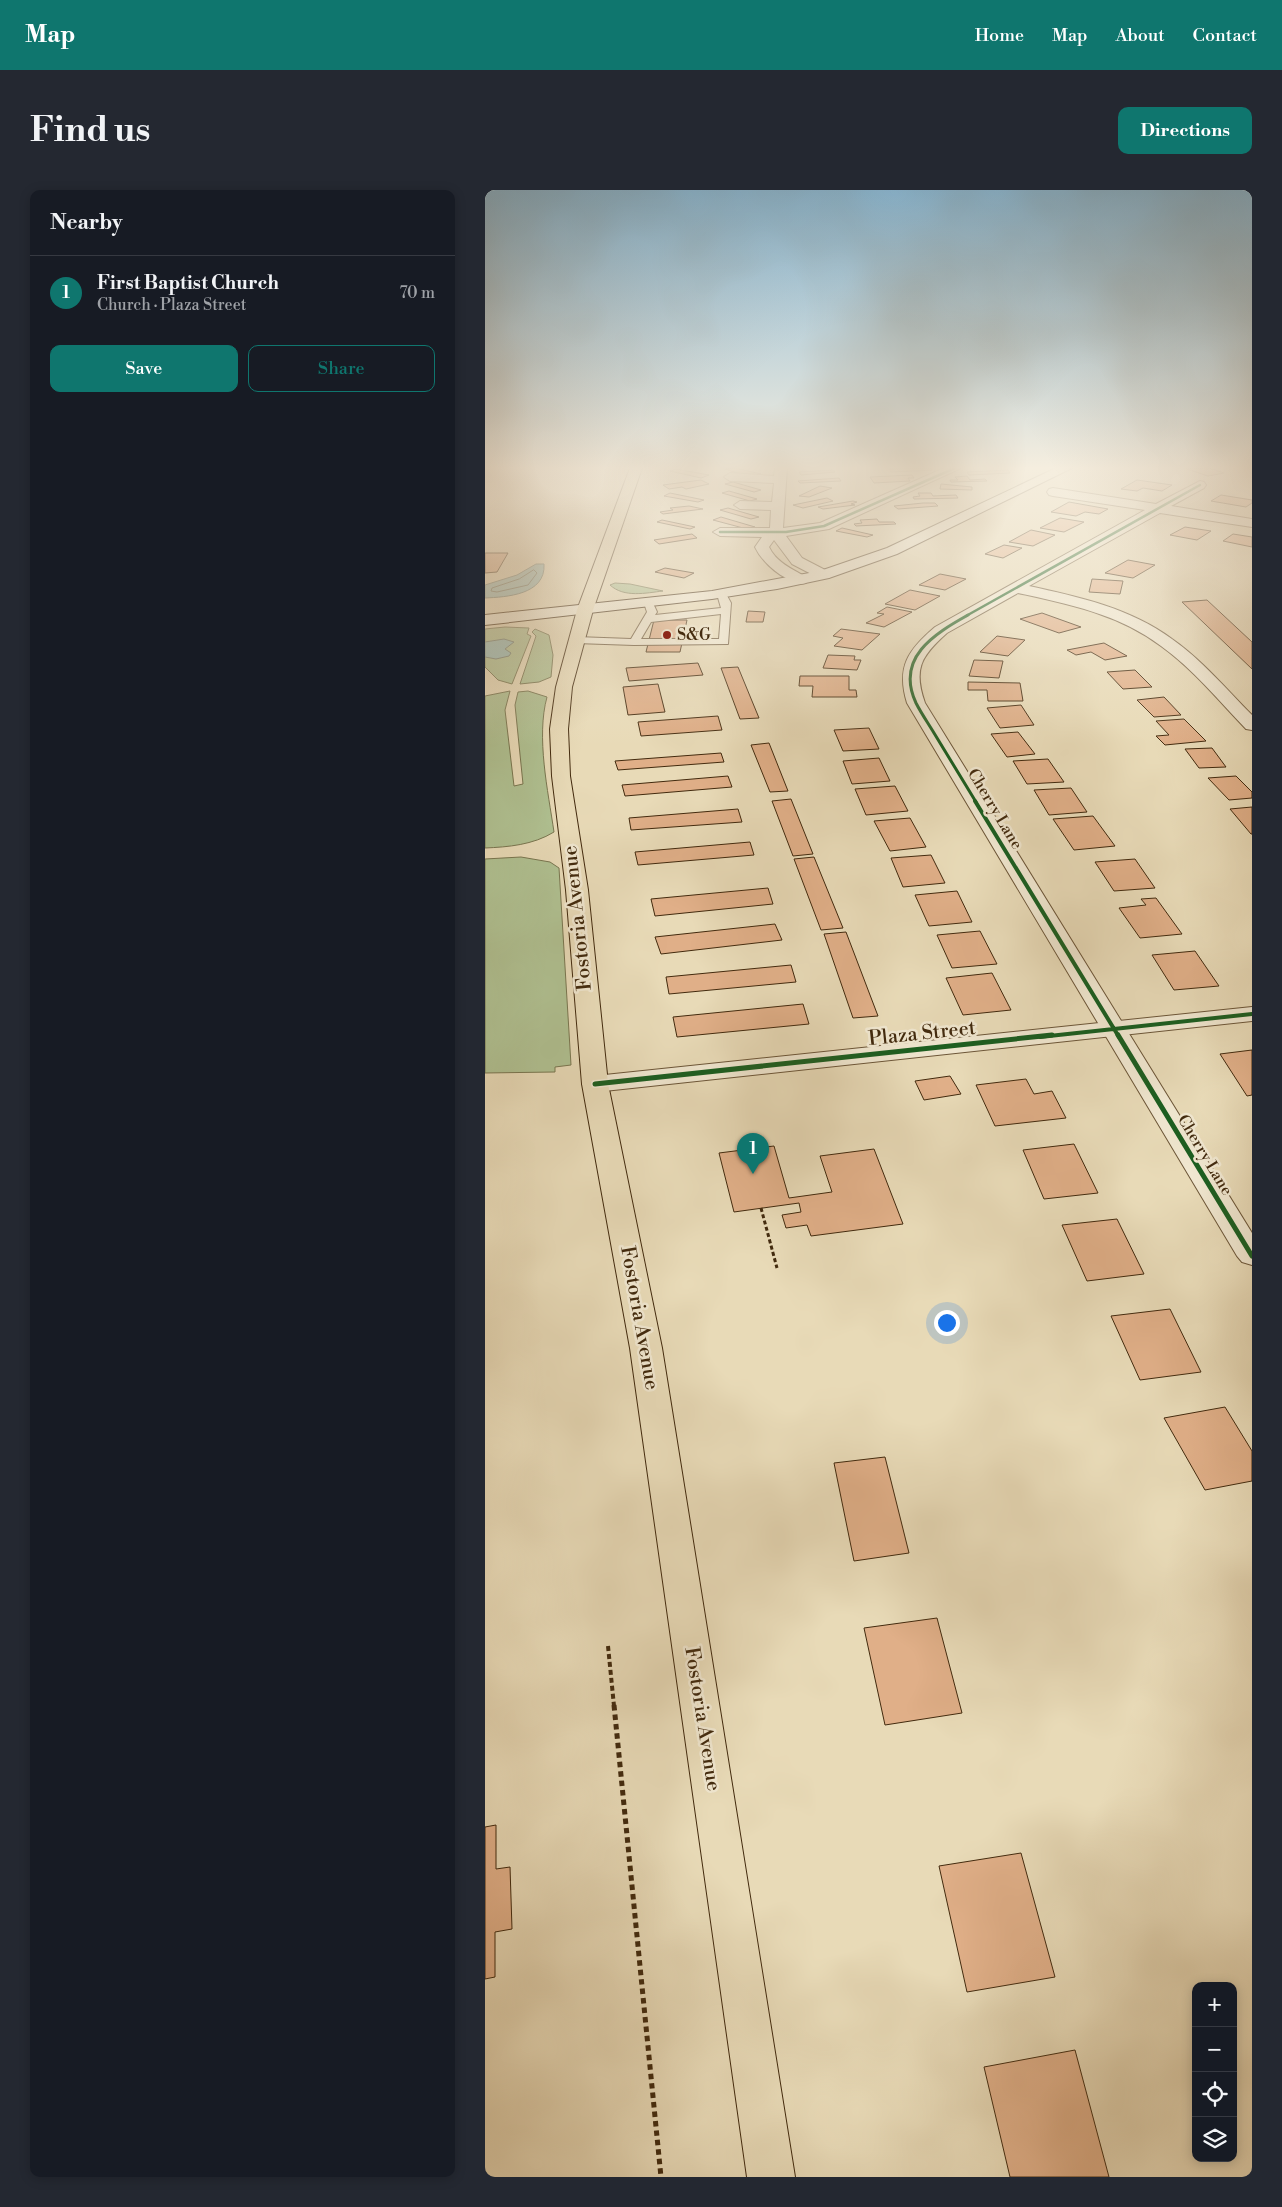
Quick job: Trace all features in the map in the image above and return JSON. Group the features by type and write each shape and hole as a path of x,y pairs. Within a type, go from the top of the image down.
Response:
{"main road":[{"name":"Fostoria Avenue","path":"603,561 585,610 564,687 559,729 562,784 577,890 595,1084 646,1348 771,2177"}],"street":[{"path":"771,561 801,580"},
{"path":"797,561 824,575"},
{"path":"485,620 722,594 824,575 864,561"},
{"name":"Cherry Lane","path":"1064,561 941,630 919,651 912,664 909,674 911,693 1252,1256"},
{"path":"1015,588 1108,612 1154,633 1176,650 1252,726"},
{"name":"Plaza Street","path":"595,1084 1252,1014"}],"lane":[{"path":"576,640 724,642 726,603 722,594"},
{"path":"634,642 652,612 649,603"},
{"path":"648,619 726,610"}],"path":[{"path":"761,1208 777,1268"},
{"path":"607,1646 661,2177"}],"green space":[{"path":"615,583 663,591 622,592 610,585"},
{"path":"505,627 529,628 527,634 531,636 512,684 498,680 485,667 485,629"},
{"path":"535,629 549,635 553,655 551,677 539,682 520,684 536,636 532,632"},
{"path":"510,691 505,710 514,786 523,784 515,705 518,692 528,691 547,697 544,713 543,746 546,782 554,832 529,843 485,848 485,696"},
{"path":"521,857 550,862 559,868 571,1065 555,1067 555,1072 485,1073 485,859"}],"water":[{"path":"536,564 544,564 543,574 539,582 532,588 513,595 485,598 485,585 517,575"},
{"path":"504,639 514,642 505,649 511,653 509,656 496,659 485,657 485,642"}],"building":[{"path":"485,561 504,561 497,572 485,573"},
{"path":"1127,561 1155,565 1133,578 1105,573"},
{"path":"665,568 694,573 684,578 655,572"},
{"path":"940,574 966,579 945,590 919,585"},
{"path":"1092,579 1123,581 1120,594 1089,592"},
{"path":"910,590 940,596 915,610 885,604"},
{"path":"1207,600 1252,642 1252,669 1182,602"},
{"path":"887,607 912,612 884,627 866,623 884,614 877,613"},
{"path":"748,611 765,612 763,622 746,622"},
{"path":"1042,613 1081,627 1059,633 1020,619"},
{"name":"S&G","path":"654,620 687,620 680,652 646,652"},
{"path":"841,629 880,634 862,650 834,646 843,638 833,636"},
{"path":"685,632 703,632 702,638 683,638"},
{"path":"997,636 1025,640 1008,656 980,652"},
{"path":"1104,643 1127,656 1105,660 1091,652 1076,655 1067,650"},
{"path":"828,655 855,656 854,660 861,660 857,670 823,668"},
{"path":"974,660 1003,661 999,678 969,676"},
{"path":"698,663 703,675 629,681 626,668"},
{"path":"738,667 759,718 740,719 721,668"},
{"path":"1135,670 1152,687 1123,689 1107,672"},
{"path":"800,676 849,676 849,690 856,690 857,697 812,697 813,686 799,686"},
{"path":"968,682 1020,683 1023,701 988,701 987,690 968,690"},
{"path":"658,684 665,712 628,715 623,687"},
{"path":"1164,697 1181,715 1154,717 1137,700"},
{"path":"1021,705 1034,725 1000,728 987,708"},
{"path":"718,716 722,730 641,736 638,722"},
{"path":"1184,719 1206,741 1165,745 1156,736 1169,735 1156,721"},
{"path":"869,728 879,749 843,751 834,730"},
{"path":"1018,732 1035,754 1007,757 991,734"},
{"path":"769,743 788,791 770,792 751,745"},
{"path":"1212,748 1226,767 1199,768 1185,749"},
{"path":"721,753 724,762 618,770 615,761"},
{"path":"879,758 890,781 852,784 843,761"},
{"path":"1048,759 1064,782 1027,784 1013,761"},
{"path":"728,776 732,787 625,796 622,785"},
{"path":"1236,776 1252,792 1252,798 1229,800 1208,778"},
{"path":"895,786 908,811 866,815 855,789"},
{"path":"1071,788 1087,812 1049,815 1034,790"},
{"path":"791,799 813,854 793,856 772,801"},
{"path":"1252,807 1252,834 1251,834 1230,809"},
{"path":"738,809 742,822 631,830 629,818"},
{"path":"1093,816 1115,846 1074,850 1053,819"},
{"path":"910,818 926,847 890,851 874,821"},
{"path":"750,842 754,855 638,865 635,852"},
{"path":"931,855 945,883 903,887 891,858"},
{"path":"814,857 843,928 821,930 794,859"},
{"path":"1135,859 1155,888 1114,891 1095,862"},
{"path":"768,888 773,904 655,916 651,899"},
{"path":"957,891 972,922 929,926 915,895"},
{"path":"1156,898 1182,934 1140,938 1119,908 1146,905 1141,899"},
{"path":"775,924 782,940 661,954 655,937"},
{"path":"980,931 997,964 952,968 937,935"},
{"path":"846,932 878,1016 853,1018 824,934"},
{"path":"1195,951 1219,986 1174,990 1152,955"},
{"path":"791,965 796,982 669,994 666,977"},
{"path":"992,973 1011,1010 963,1015 946,978"},
{"path":"803,1004 809,1024 677,1037 673,1017"},
{"path":"1252,1050 1252,1095 1247,1096 1220,1054"},
{"path":"950,1076 961,1094 924,1100 915,1081"},
{"path":"1026,1079 1034,1094 1052,1091 1066,1118 995,1126 976,1085"},
{"path":"1074,1144 1098,1193 1044,1199 1023,1150"},
{"path":"774,1146 789,1198 832,1192 820,1156 874,1149 903,1224 811,1236 807,1225 786,1228 782,1215 801,1212 799,1203 734,1212 719,1153"},
{"path":"1117,1219 1144,1274 1087,1281 1062,1225"},
{"path":"1170,1309 1201,1372 1140,1380 1111,1316"},
{"path":"1225,1407 1252,1451 1252,1481 1205,1490 1164,1418"},
{"path":"885,1457 909,1553 854,1561 834,1463"},
{"path":"937,1618 962,1713 885,1725 864,1628"},
{"path":"496,1825 496,1869 510,1867 512,1929 495,1932 495,1977 485,1979 485,1827"},
{"path":"1021,1853 1055,1977 967,1992 939,1866"},
{"path":"1075,2050 1109,2177 1010,2177 984,2067"}],"cycle path":[{"path":"1065,561 941,630 924,646 913,662 910,680 912,691 916,703 1252,1256"},
{"path":"595,1084 1252,1014"}],"place":[{"name":"S&G","path":"667,635"},
{"name":"First Baptist Church","path":"753,1174"}]}
